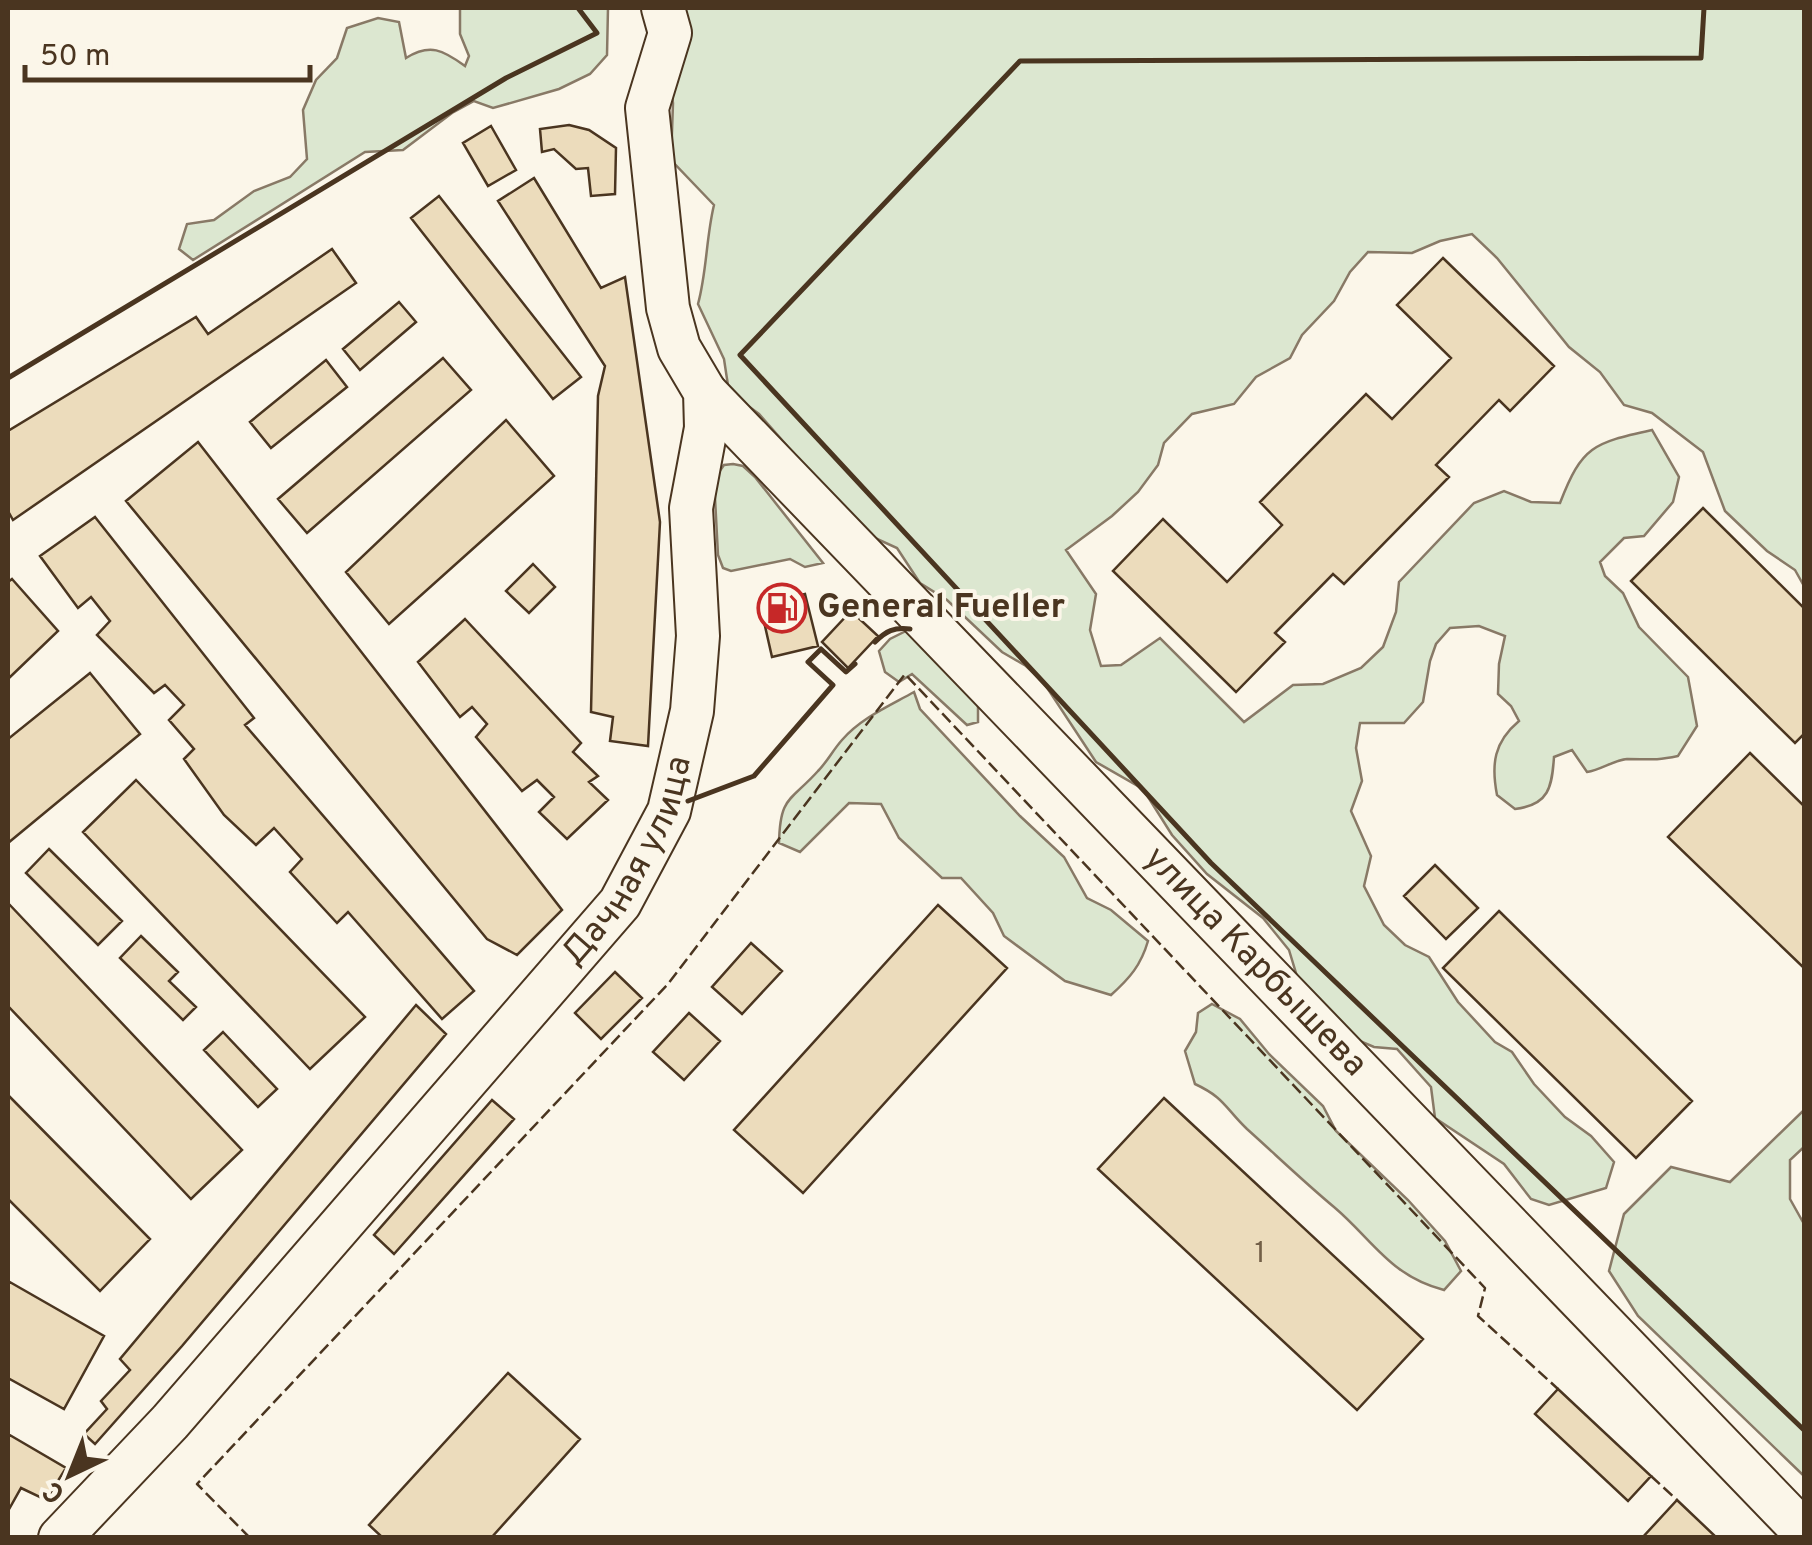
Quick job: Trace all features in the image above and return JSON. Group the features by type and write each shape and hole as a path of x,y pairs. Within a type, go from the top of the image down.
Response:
{"street":[{"path":"663,8 670,33 647,108 668,308 680,348 705,392"},
{"name":"улица Карбышева","path":"705,392 1804,1532"},
{"name":"Дачная улица","path":"60,1538 170,1422 620,903 669,811 692,711 698,636 691,508 706,428 705,392"}],"green space":[{"path":"460,8 608,8 607,55 590,74 559,89 493,108 474,101 403,150 365,152 193,260 179,249 187,224 214,220 254,191 290,177 307,159 303,110 316,80 337,58 347,28 378,18 399,22 406,58 436,50 465,66 469,56 460,34"},
{"path":"675,8 1804,8 1804,586 1795,570 1767,551 1725,511 1703,452 1652,413 1624,405 1600,372 1569,347 1497,258 1472,234 1412,253 1368,252 1350,272 1334,301 1302,335 1290,358 1256,377 1234,404 1192,414 1164,443 1158,465 1138,492 1066,550 1096,594 1090,630 1101,666 1121,665 1160,638 1244,722 1293,685 1323,684 1361,668 1383,647 1396,612 1399,582 1474,503 1504,491 1531,502 1560,503 1575,469 1592,450 1652,430 1679,477 1673,502 1644,536 1624,538 1600,562 1605,576 1623,593 1639,627 1688,677 1697,726 1678,756 1622,760 1587,772 1572,750 1554,757 1550,786 1542,799 1515,809 1497,795 1494,773 1499,745 1519,721 1498,694 1505,636 1479,626 1450,628 1436,644 1423,702 1404,723 1360,723 1356,748 1362,781 1351,811 1371,856 1364,886 1384,925 1405,945 1429,957 1458,1002 1495,1042 1512,1052 1534,1084 1614,1162 1606,1188 1549,1205 1531,1199 1504,1164 1435,1118 1431,1087 1397,1049 1374,1047 1355,1039 1303,996 1289,950 1263,918 1207,874 1172,835 1143,789 1096,762 1044,683 1002,652 947,600 920,583 897,548 864,533 759,414 729,392 724,359 698,304 714,205 671,160 673,103 666,46"},
{"path":"724,465 743,466 755,477 823,563 805,567 790,559 731,571 723,568 718,555 714,479"},
{"path":"910,629 978,705 978,722 967,725 912,674 899,682 885,672 879,651 890,639"},
{"path":"914,692 920,709 1064,857 1087,898 1111,910 1148,941 1134,971 1111,995 1065,981 1004,936 993,913 961,878 942,878 899,838 881,804 849,803 800,852 779,843 788,801 842,740 867,719"},
{"path":"1212,1004 1240,1019 1269,1054 1323,1106 1336,1131 1445,1241 1461,1271 1444,1290 1410,1276 1383,1256 1219,1099 1195,1084 1185,1051 1196,1032 1198,1013"},
{"path":"1804,1110 1804,1147 1790,1160 1790,1199 1804,1224 1804,1476 1638,1316 1609,1271 1624,1214 1671,1167 1730,1182"}],"building":[{"path":"569,125 589,130 616,148 615,194 591,196 588,168 576,169 554,149 542,152 540,129"},
{"path":"491,126 516,170 488,186 463,143"},
{"path":"534,178 601,288 625,277 660,522 648,746 610,741 613,717 591,712 598,396 605,366 498,201"},
{"path":"439,196 581,377 553,399 411,218"},
{"path":"332,249 356,283 13,520 8,511 8,431 196,317 208,334"},
{"path":"1443,258 1554,366 1510,411 1499,400 1436,465 1449,477 1344,584 1333,574 1275,633 1285,642 1236,692 1113,571 1163,519 1227,582 1282,525 1260,502 1366,394 1392,419 1451,358 1397,305"},
{"path":"399,302 416,322 360,370 343,349"},
{"path":"443,358 471,390 307,533 278,499"},
{"path":"326,360 347,387 271,448 250,422"},
{"path":"506,420 554,476 389,624 346,572"},
{"path":"198,442 562,910 517,955 487,939 126,501"},
{"path":"1703,508 1804,608 1804,734 1795,743 1631,581"},
{"path":"95,517 254,718 245,725 474,991 442,1019 348,912 337,923 290,872 302,859 274,828 256,845 224,815 184,759 194,749 169,720 184,705 165,685 154,693 97,635 110,621 91,597 78,608 40,556"},
{"path":"533,564 555,587 529,613 506,591"},
{"path":"12,579 58,631 8,679 8,582"},
{"path":"805,594 818,646 772,657 760,604"},
{"path":"851,611 878,636 848,668 822,642"},
{"path":"465,619 581,743 573,752 598,776 589,782 608,800 567,839 539,812 554,797 537,780 522,791 476,737 487,724 472,707 460,717 418,662"},
{"path":"90,673 140,734 8,843 8,739"},
{"path":"1750,753 1804,806 1804,968 1668,837"},
{"path":"136,780 365,1017 310,1069 83,832"},
{"path":"49,849 122,921 98,945 26,873"},
{"path":"1435,865 1478,908 1446,939 1404,896"},
{"path":"8,903 242,1150 191,1199 8,1006"},
{"path":"938,905 1007,968 803,1193 734,1130"},
{"path":"1499,911 1692,1101 1636,1158 1443,968"},
{"path":"141,936 178,972 169,981 196,1007 183,1020 120,958"},
{"path":"751,943 782,971 742,1014 712,987"},
{"path":"615,972 642,998 601,1039 575,1013"},
{"path":"416,1005 446,1034 95,1444 84,1434 107,1409 101,1401 130,1370 120,1359"},
{"path":"689,1013 720,1041 684,1080 653,1052"},
{"path":"223,1032 277,1089 258,1107 204,1050"},
{"path":"8,1095 150,1239 100,1291 8,1199"},
{"path":"1164,1098 1423,1339 1357,1410 1098,1169"},
{"path":"492,1100 514,1119 394,1254 374,1235"},
{"path":"8,1281 104,1336 64,1409 8,1378"},
{"path":"508,1373 580,1439 491,1538 383,1538 369,1525"},
{"path":"1558,1389 1651,1476 1628,1501 1535,1414"},
{"path":"8,1434 66,1468 46,1500 21,1488 8,1511"},
{"path":"1677,1500 1717,1538 1642,1538"}],"fence":[{"path":"250,1538 197,1484 668,984 905,674 1485,1288 1478,1316 1558,1389"},
{"path":"1651,1476 1677,1500"}],"wall":[{"path":"8,378 506,78 597,33 578,8"},
{"path":"1704,8 1701,58 1020,61 740,355 1211,863 1804,1430"},
{"path":"875,642 891,631 910,629"},
{"path":"688,801 754,776 833,685 808,662 821,649 846,672 855,664"}],"place":[{"name":"General Fueller","path":"782,608"}]}
